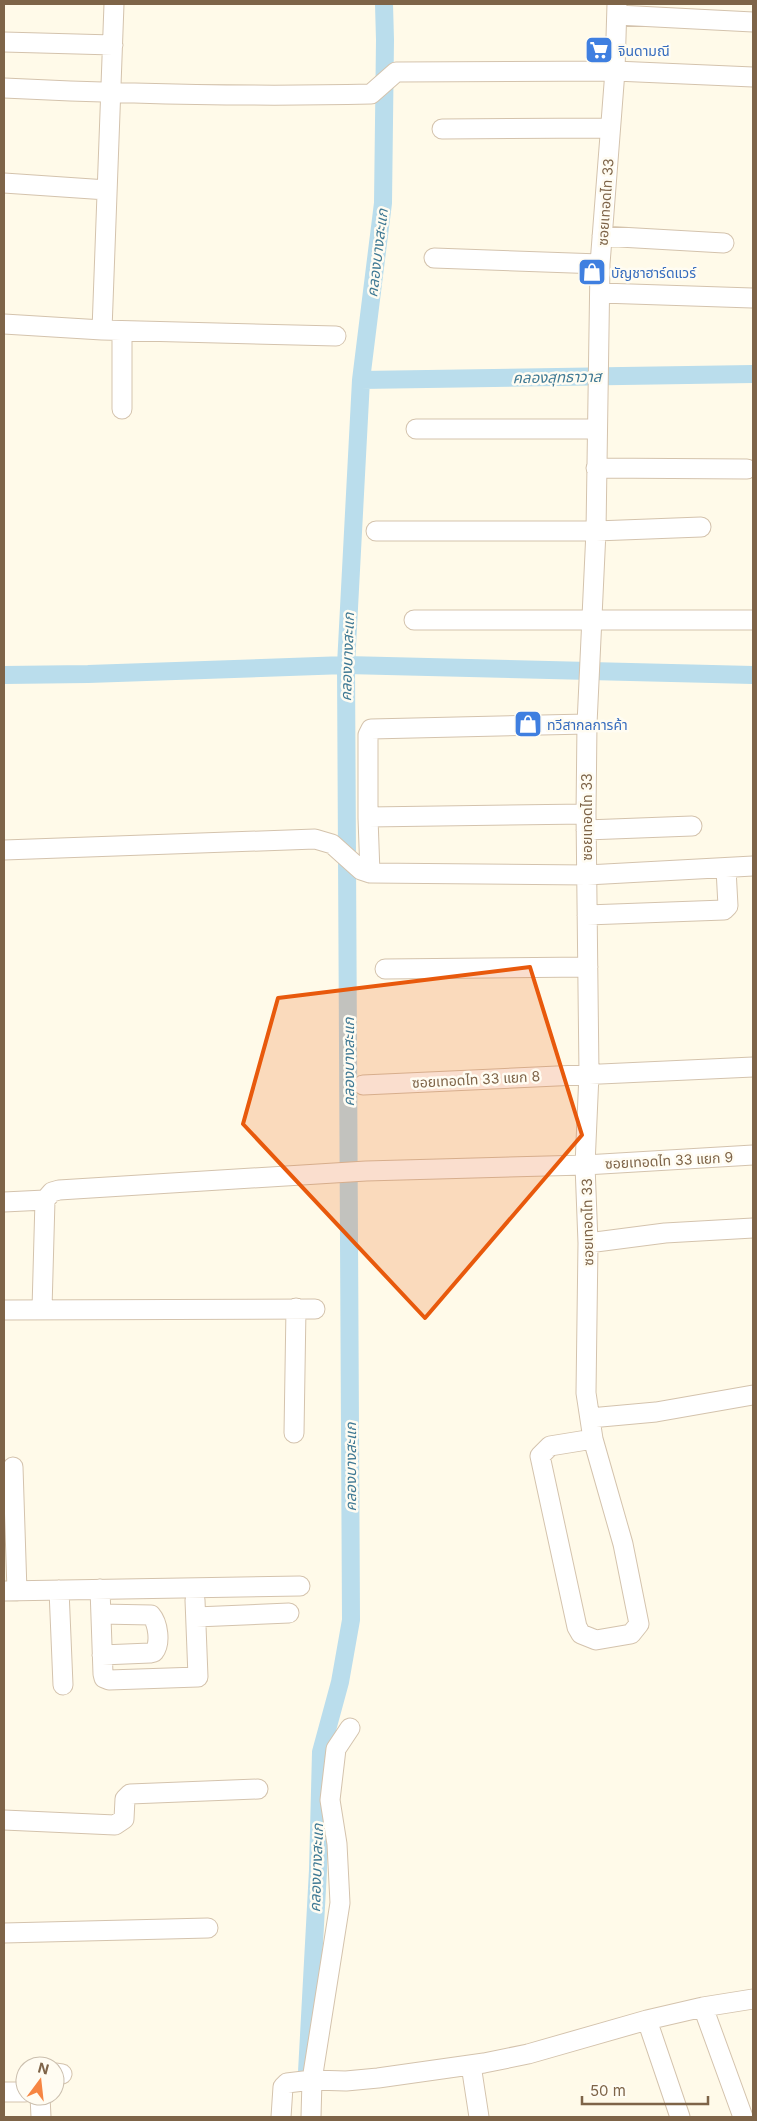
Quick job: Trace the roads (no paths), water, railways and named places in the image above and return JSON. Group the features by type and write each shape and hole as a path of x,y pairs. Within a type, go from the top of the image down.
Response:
{"street":[{"path":"102,330 114,4"},
{"path":"617,9 753,22"},
{"name":"ซอยเทอดไท 33","path":"593,1439 550,1446 540,1456 577,1627 581,1634 596,1640 632,1634 639,1624 623,1544 593,1439 586,1393 588,1243 585,1165 589,1074 586,822 587,724 590,620 596,531 600,264 615,71 617,9"},
{"path":"4,42 113,45"},
{"path":"4,88 111,93 316,95 371,94 378,90 396,72 615,71 753,77"},
{"path":"442,130 610,128"},
{"path":"4,183 108,190"},
{"path":"602,236 724,242"},
{"path":"434,258 600,264"},
{"path":"601,293 752,298"},
{"path":"4,324 122,331 336,336"},
{"path":"122,331 122,408"},
{"path":"416,429 598,428"},
{"path":"596,468 747,469"},
{"path":"376,531 596,531 701,528"},
{"path":"414,620 753,620"},
{"path":"366,871 368,736 371,729 587,724"},
{"path":"368,818 692,826"},
{"path":"4,850 316,839 332,844 366,871 587,876 753,866"},
{"path":"587,915 724,910 728,906 729,901 726,869"},
{"path":"385,969 588,967"},
{"name":"ซอยเทอดไท 33 แยก 8","path":"363,1085 753,1067"},
{"name":"ซอยเทอดไท 33 แยก 9","path":"45,1200 52,1192 59,1190 366,1171 585,1165 753,1156"},
{"path":"4,1202 45,1200 42,1308"},
{"path":"588,1243 665,1233 753,1228"},
{"path":"4,1310 42,1308 306,1308 294,1433"},
{"path":"590,1418 656,1412 753,1395"},
{"path":"13,1468 10,1591 300,1586"},
{"path":"100,1589 103,1674 104,1678 109,1680 196,1678 200,1675 195,1609 289,1613"},
{"path":"59,1590 63,1685"},
{"path":"101,1614 151,1616 156,1622 158,1646 154,1652 150,1653 102,1655"},
{"path":"311,2117 310,2081 340,1903 337,1844 330,1800 336,1749 350,1728"},
{"path":"4,1820 115,1825 124,1819 125,1799 130,1794 258,1789"},
{"path":"4,1933 208,1928"},
{"path":"281,2117 283,2087 287,2083 346,2081 471,2066 528,2054 647,2020 703,2007 753,1999"},
{"path":"703,2007 743,2117"},
{"path":"647,2020 680,2117"},
{"path":"471,2066 479,2117"}],"waterway":[{"name":"คลองบางสะแก","path":"307,2072 318,1870 321,1752 340,1682 351,1620 346,665 361,380 383,203 384,4"},
{"name":"คลองสุทธาวาส","path":"361,380 753,374"},
{"path":"4,675 346,665 753,675"}],"place":[{"name":"จินดามณี","path":"599,50"},
{"name":"บัญชาฮาร์ดแวร์","path":"592,272"},
{"name":"ทวีสากลการค้า","path":"528,724"}]}
